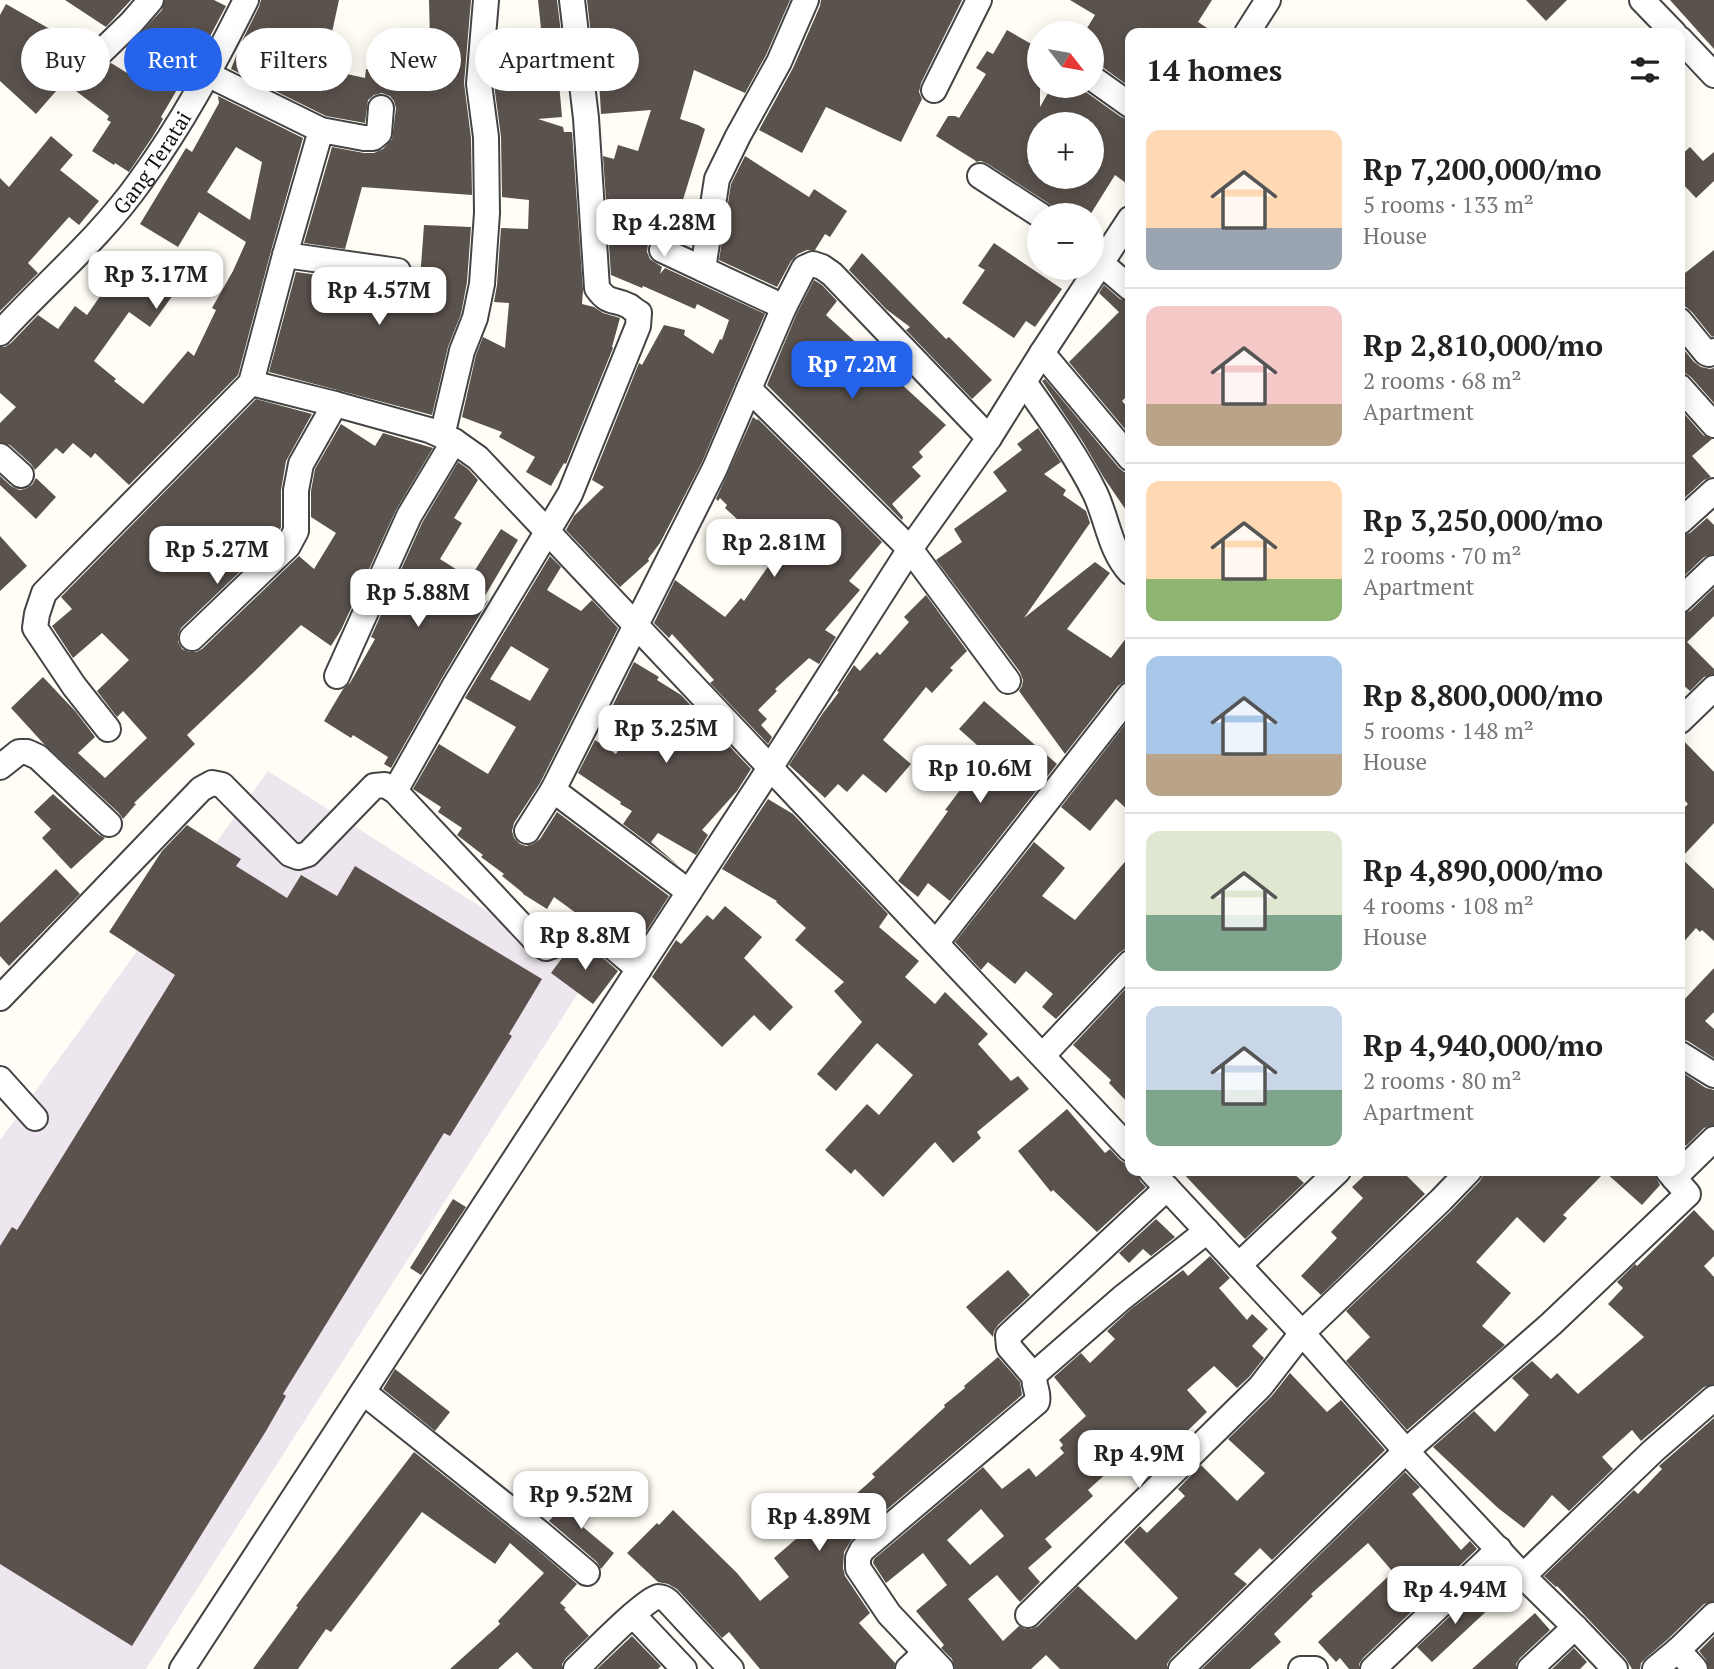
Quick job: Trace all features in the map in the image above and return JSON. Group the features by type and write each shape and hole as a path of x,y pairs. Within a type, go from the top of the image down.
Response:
{"street":[{"path":"110,43 152,0"},
{"name":"Gang Teratai","path":"222,46 246,0"},
{"path":"337,676 409,516 448,438 462,351 475,318 482,284 487,213 486,137 479,84 486,0"},
{"path":"395,790 570,494 638,326 639,313 628,305 610,301 597,288 586,118 572,0"},
{"path":"703,269 717,179 779,62 806,0"},
{"path":"934,90 979,0"},
{"path":"1250,28 1268,0"},
{"path":"1642,0 1669,28"},
{"path":"1685,44 1710,64"},
{"path":"222,81 321,130 364,138 373,138 379,133 381,108"},
{"path":"1104,87 1125,101"},
{"name":"Gang Teratai","path":"0,333 88,244 141,181 198,91"},
{"path":"108,729 74,686 35,628 44,593 251,383 321,130"},
{"path":"980,176 1027,207"},
{"path":"1104,252 1125,225"},
{"path":"662,250 784,307"},
{"path":"285,255 398,271"},
{"path":"1104,261 1125,283"},
{"path":"527,831 553,790 715,468 784,307 804,268 813,264 832,274 989,438"},
{"path":"182,1669 910,549 989,438 1086,280"},
{"path":"1685,327 1706,353 1714,351"},
{"path":"1042,353 1125,452"},
{"path":"1024,382 1073,454 1095,494 1120,560 1125,566"},
{"path":"251,383 429,430 448,438 478,458 1125,1144"},
{"path":"749,389 910,549 1008,681"},
{"path":"1685,393 1714,425"},
{"path":"192,638 288,546 296,531 296,490 301,464 335,404"},
{"path":"0,456 21,475"},
{"path":"1685,518 1714,492"},
{"path":"1685,595 1714,568"},
{"path":"1685,717 1714,688"},
{"path":"936,943 1125,701"},
{"path":"0,767 19,752 38,757 109,824"},
{"path":"0,998 201,789 212,783 222,785 290,854 298,857 308,854 374,786 385,785 395,790 537,942 546,947 557,944 572,928 582,927 594,931 639,969"},
{"path":"553,790 689,892"},
{"path":"1043,1055 1125,968"},
{"path":"1685,1057 1714,1075"},
{"path":"0,1079 35,1118"},
{"path":"1685,1163 1714,1139"},
{"path":"1239,1265 1333,1176"},
{"path":"1028,1615 1261,1387 1302,1333 1464,1176"},
{"path":"1181,1669 1406,1451 1551,1324 1688,1194 1672,1176"},
{"path":"1034,1376 1009,1347 1008,1336 1159,1179 1302,1333 1406,1451 1615,1669"},
{"path":"924,1664 858,1568 858,1558 862,1550 1037,1402 1039,1395 1034,1376 1037,1372 1122,1298 1207,1231"},
{"path":"363,1392 587,1573"},
{"path":"1523,1576 1653,1451 1714,1398"},
{"path":"1373,1669 1499,1549"},
{"path":"576,1669 656,1597 668,1601 731,1669"},
{"path":"633,1615 684,1669"},
{"path":"1654,1669 1714,1615"},
{"path":"1530,1669 1575,1627"},
{"path":"1678,1650 1695,1669"},
{"path":"1301,1669 1315,1669"}],"shaded area":[{"path":"268,771 589,976 146,1669 0,1669 0,1140"}],"building":[{"path":"65,0 131,0 106,27"},
{"path":"165,0 214,0 226,6 214,28 145,28 162,10"},
{"path":"261,0 339,0 333,28 248,28"},
{"path":"429,0 471,0 464,83 471,138 472,195 362,187 345,249 304,243 332,147 364,153 383,149 392,139 396,108 390,96 382,93 368,100 365,123 326,116 275,91 352,91 352,75 365,78 366,69 366,91 461,91 461,28 430,28"},
{"path":"538,0 557,0 560,28 541,28"},
{"path":"587,0 790,0 766,55 745,93 694,70 680,119 705,129 671,238 661,235 654,237 648,244 647,252 650,259 662,267 660,274 665,268 765,314 702,462 660,543 649,561 620,587 566,530 574,516 604,487 592,480 639,363 642,365 664,325 685,330 684,335 713,354 720,339 722,340 729,320 697,304 695,309 611,275 603,156 614,159 618,145 638,151 651,110 601,114 600,91 639,91 639,28 590,28"},
{"path":"821,0 962,0 921,83 919,92 922,99 901,142 826,107 802,153 759,130 793,68"},
{"path":"1070,0 1212,0 1198,22 1207,28 1125,28 1125,83 1104,68 1104,21 1091,21 1095,15"},
{"path":"1526,0 1567,0 1546,21"},
{"path":"1670,0 1714,0 1714,49"},
{"path":"6,4 48,28 21,28 21,91 56,91 36,114 0,81 0,15"},
{"path":"1007,30 1027,42 1027,98 1040,98 1040,107 1045,98 1094,98 1125,118 1125,182 1115,175 1098,203 1048,203 988,164 975,162 936,136 948,116 959,118 986,74 976,68 987,51 993,54"},
{"path":"236,56 236,71 231,69"},
{"path":"111,63 124,71 124,91 176,91 161,117 163,119 129,172 92,151 111,122 107,120 109,116 76,91 110,91"},
{"path":"495,91 560,91 562,117 538,119 563,127 564,132 572,132 582,304 620,318 613,348 566,464 564,463 551,486 526,472 535,457 499,437 502,432 462,417 476,355 483,337 505,348 509,303 494,302 501,228 528,229 529,200 502,197 501,137"},
{"path":"218,96 303,138 238,375 129,485 95,453 91,458 73,443 63,454 56,448 35,470 10,445 0,442 0,423 16,407 0,393 0,347 11,343 38,315 58,329 75,306 87,315 124,262 173,295 150,327 129,312 94,361 143,404 188,351 194,356 216,310 212,308 246,242 199,212 178,247 140,224 186,148 192,152 219,103","holes":["236,147 262,162 250,220 207,192"]},
{"path":"51,136 73,155 60,170 99,201 79,225 69,217 28,263 38,273 0,311 0,178 9,187"},
{"path":"1690,147 1703,161 1714,152 1714,181 1696,198 1685,186 1685,152"},
{"path":"745,156 809,197 814,189 847,211 830,237 825,234 815,250 798,254 791,261 777,287 719,260 731,184"},
{"path":"424,225 471,227 467,282 461,314 448,347 432,415 269,372 296,272 396,286 404,284 411,277 420,279"},
{"path":"994,243 1027,265 1027,280 1049,280 1062,289 1035,327 1026,321 1014,338 962,303 985,270 978,266"},
{"path":"1714,250 1712,337 1685,307 1685,273"},
{"path":"862,253 946,339 949,337 992,380 972,399 906,330 910,327 886,309 849,270"},
{"path":"814,280 837,301 826,315 946,425 919,452 923,457 912,467 921,476 892,504 903,517 902,520 767,385"},
{"path":"1104,285 1125,300 1125,398 1122,401 1125,404 1125,429 1069,362 1119,312 1099,293"},
{"path":"1685,351 1701,367 1714,368 1714,403 1685,373"},
{"path":"1045,379 1125,472 1125,509 1083,442 1042,381"},
{"path":"256,399 312,414 286,461 281,490 281,527 276,537 181,628 178,642 182,649 189,652 202,649 299,556 314,569 336,533 311,517 311,491 315,469 341,424 375,446 383,433 433,448 396,510 341,630 331,646 301,625 187,735 195,744 134,803 136,804 123,819 43,743 11,708 43,677 95,737 78,753 105,778 147,738 123,711 117,717 97,691 129,660 102,633 73,658 52,626 72,609 61,597"},
{"path":"1685,415 1703,435 1712,439 1692,456 1711,477 1685,497"},
{"path":"753,417 882,542 849,581 860,590 825,630 836,637 819,664 809,658 775,689 777,691 758,710 767,719 761,725 772,737 768,744 710,683 714,680 672,634 669,638 654,623 675,580 725,617 741,598 744,601 781,548 758,525 750,534 725,508 727,505 720,498 718,501 716,499"},
{"path":"1038,428 1061,462 1044,474 1066,490 1063,495 1086,511 1090,523 1024,618 1095,562 1110,573 1067,629 1111,658 1125,640 1125,682 1118,686 1065,754 1019,691 1023,680 1020,672 936,560 962,542 954,529 1007,491 993,472 1022,450 1017,444"},
{"path":"458,462 478,480 454,518 462,523 440,559 470,578 501,529 518,540 482,601 485,604 489,599 391,768 384,764 388,757 324,721 375,639 371,637 422,523"},
{"path":"0,476 19,490 32,485 36,478 56,497 36,519 0,485"},
{"path":"1707,518 1714,525 1714,554 1704,557 1685,575 1685,534"},
{"path":"0,536 27,566 0,591"},
{"path":"550,556 561,567 547,590 581,611 592,600 618,628 540,783 514,823 512,831 520,844 533,844 540,839 557,812 669,896 636,947 599,917 576,913 554,897 547,909 523,894 502,876 504,874 481,857 483,855 457,835 462,828 438,812 441,807 413,789 439,744 488,774 516,727 465,698","holes":["511,646 549,669 530,701 490,679"]},
{"path":"1714,588 1714,616 1687,642 1714,669 1714,674 1704,677 1690,691 1685,686 1685,612"},
{"path":"926,595 967,651 950,668 953,670 932,693 926,687 883,740 911,764 886,793 863,774 847,792 838,784 825,798 789,765 839,692 837,691 854,665 860,671 877,652 880,655 909,622 904,617"},
{"path":"634,662 681,695 751,769 737,791 702,830 708,835 696,855 658,833 651,842 679,866 623,824 632,811 578,773 595,740 616,754 636,722 612,707"},
{"path":"984,701 1057,764 950,901 928,883 918,897 898,881 986,753 959,729"},
{"path":"1125,724 1125,807 1116,799 1090,831 1061,807"},
{"path":"1685,742 1714,772 1714,823 1685,854 1685,807 1688,804 1685,801"},
{"path":"53,794 105,838 71,869 42,838 51,829 34,812"},
{"path":"768,799 793,814 888,914 879,927 919,961 905,977 935,1004 945,992 988,1034 978,1044 1011,1081 1018,1076 1029,1089 977,1132 981,1138 953,1163 935,1142 883,1197 855,1169 851,1174 825,1150 867,1104 879,1115 913,1075 877,1043 836,1091 817,1074 862,1022 834,991 844,982 795,940 806,928 777,901 722,869"},
{"path":"187,825 241,859 236,866 287,898 301,875 337,896 355,866 542,979 509,1034 512,1036 450,1136 444,1133 283,1394 286,1396 266,1431 132,1646 0,1564 0,1246 12,1227 17,1230 175,975 109,932 162,851"},
{"path":"1034,842 1065,868 1042,896 1075,920 1125,862 1125,949 1056,1019 1042,1007 1053,994 1026,971 1015,984 988,962 981,970 955,942"},
{"path":"1685,862 1714,889 1714,941 1696,928 1685,940"},
{"path":"56,869 80,894 9,966 0,956 0,923"},
{"path":"725,906 762,937 744,958 793,1007 770,1031 754,1015 722,1047 652,977 676,940 681,944 707,915 713,920"},
{"path":"579,942 587,944 618,971 593,1004 551,973"},
{"path":"1714,968 1714,1012 1705,1021 1714,1029 1714,1058 1685,1040 1685,999"},
{"path":"1125,989 1125,1100 1109,1083 1111,1080 1073,1045"},
{"path":"1685,1074 1714,1090 1714,1125 1704,1128 1686,1146"},
{"path":"1067,1109 1105,1153 1110,1149 1125,1163 1125,1176 1138,1176 1146,1187 1097,1232 1053,1190 1051,1192 1018,1151"},
{"path":"1186,1176 1296,1176 1304,1183 1245,1239"},
{"path":"1364,1176 1407,1176 1425,1194 1321,1295 1301,1276 1337,1238 1331,1232 1363,1198 1352,1187"},
{"path":"1482,1176 1601,1176 1563,1215 1567,1218 1544,1243 1517,1217 1476,1262 1511,1293 1482,1326 1505,1345 1407,1430 1346,1361 1370,1337 1346,1311"},
{"path":"1609,1176 1655,1176 1660,1185 1642,1205"},
{"path":"453,1199 466,1207 421,1275 410,1268"},
{"path":"1694,1210 1714,1231 1714,1256 1704,1266 1714,1277 1714,1384 1704,1387 1641,1441 1632,1430 1602,1457 1613,1469 1569,1511 1552,1495 1524,1528 1498,1508 1433,1447 1474,1411 1495,1432 1529,1395 1512,1378 1532,1361 1551,1379 1557,1373 1578,1394 1644,1337 1608,1304 1623,1288 1617,1282"},
{"path":"1156,1219 1175,1237 1151,1256 1143,1249 1129,1263 1119,1253"},
{"path":"1210,1256 1230,1278 1219,1288 1247,1320 1252,1314 1268,1329 1252,1346 1264,1358 1237,1388 1214,1366 1187,1390 1207,1412 1177,1441 1180,1444 1158,1466 1139,1444 1088,1490 1093,1496 1045,1539 1052,1547 1028,1568 1040,1582 1020,1602 997,1575 968,1599 1003,1641 1019,1626 1031,1629 1038,1626 1078,1586 1136,1640 1178,1598 1124,1542 1140,1526 1147,1533 1185,1496 1178,1489 1201,1465 1237,1501 1265,1473 1228,1439 1271,1397 1290,1373 1327,1412 1341,1400 1385,1450 1272,1560 1260,1548 1234,1574 1247,1584 1171,1658 1167,1669 1060,1669 1046,1655 1031,1669 955,1669 952,1659 941,1648 944,1645 916,1611 947,1585 923,1553 886,1583 873,1563 874,1559 983,1467 1002,1489 1029,1468 1036,1477 1064,1453 1059,1440 1086,1416 1054,1377 1081,1353 1090,1363 1115,1339 1107,1331 1131,1309 1183,1270 1188,1276","holes":["981,1509 1004,1536 970,1565 947,1540"]},
{"path":"1008,1270 1030,1295 998,1325 993,1337 966,1307"},
{"path":"998,1357 1020,1382 1022,1395 852,1539 844,1552 845,1576 870,1613 859,1623 895,1663 894,1669 760,1669 729,1632 722,1638 677,1589 658,1582 627,1553 673,1510 737,1573 760,1601 789,1577 774,1558 811,1526 815,1531 875,1477 872,1474 945,1407 944,1405"},
{"path":"395,1369 450,1412 435,1431 383,1389"},
{"path":"1714,1418 1714,1601 1704,1604 1641,1663 1640,1669 1632,1669 1626,1659 1557,1586 1544,1576 1634,1490 1638,1494 1662,1469 1659,1466"},
{"path":"414,1452 577,1584 560,1603 589,1636 566,1658 562,1669 533,1669 517,1652 498,1669 450,1669 500,1624 498,1621 544,1573 510,1543 495,1564 422,1512 331,1632 326,1629 298,1669 253,1669 298,1607 296,1606"},
{"path":"1405,1472 1420,1487 1412,1494 1461,1550 1470,1541 1477,1549 1363,1658 1359,1669 1349,1669 1340,1658 1336,1662 1318,1642 1393,1572 1368,1543 1311,1594 1313,1596 1274,1634 1281,1642 1250,1669 1202,1669"},
{"path":"572,1497 592,1514 583,1527 614,1553 601,1569 597,1562 549,1521"},
{"path":"1479,1589 1493,1605 1432,1662 1417,1647"},
{"path":"1535,1613 1550,1630 1520,1658 1516,1669 1472,1669"},
{"path":"632,1636 661,1666 658,1669 597,1669"},
{"path":"1714,1636 1714,1669 1709,1669 1699,1651"},
{"path":"1574,1648 1587,1662 1580,1669 1552,1669"}]}
